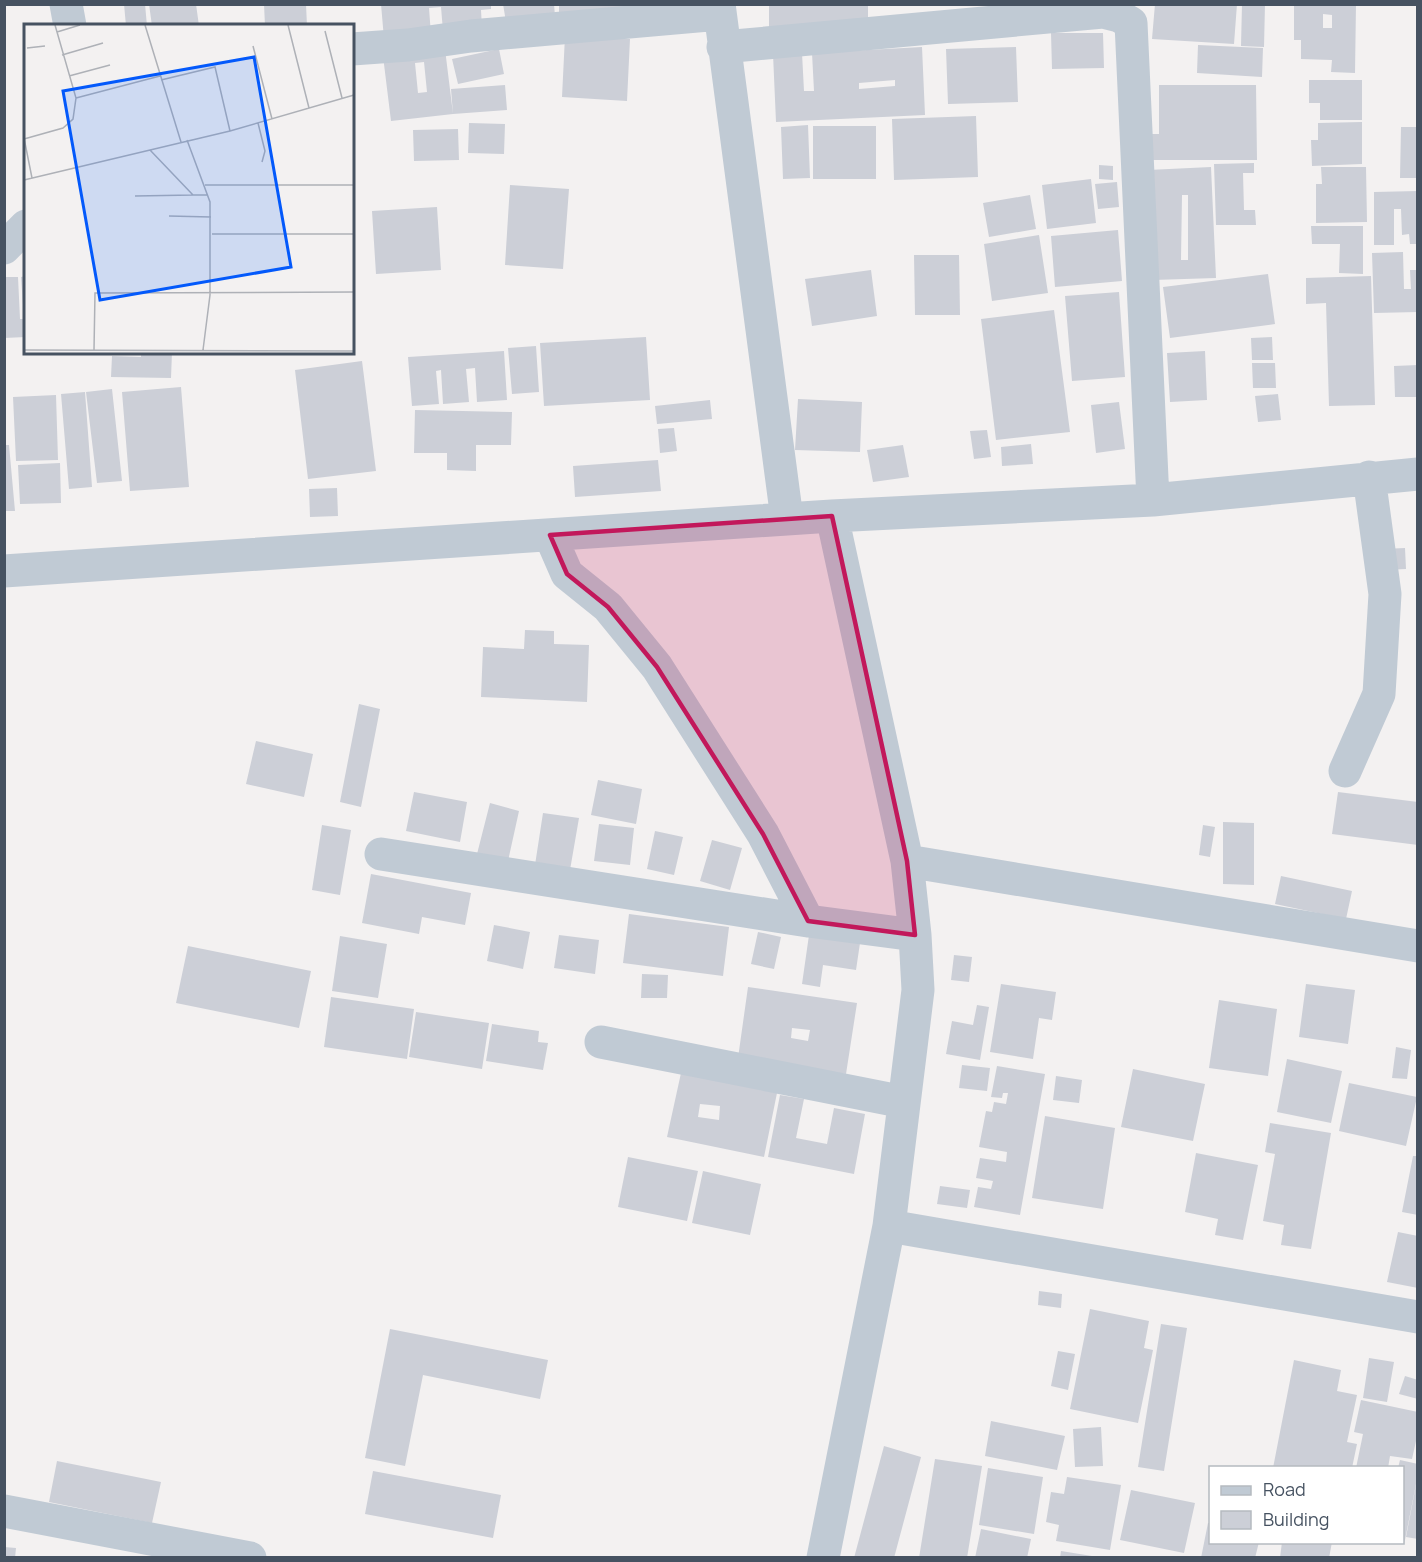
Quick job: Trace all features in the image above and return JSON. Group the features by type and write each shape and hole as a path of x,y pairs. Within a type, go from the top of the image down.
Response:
{"street":[{"path":"66,4 70,24"},
{"path":"354,49 408,45 719,9 787,519"},
{"path":"723,47 1102,12 1119,16 1131,23 1153,500"},
{"path":"4,248 24,228"},
{"path":"4,571 832,516 1153,500 1418,474"},
{"path":"1345,771 1379,694 1385,594 1369,477"},
{"path":"823,1557 889,1226 918,990 907,861 832,516"},
{"path":"550,535 567,574 608,607 657,666 763,834 808,921"},
{"path":"381,854 808,921 915,935"},
{"path":"907,861 1418,946"},
{"path":"601,1042 904,1102"},
{"path":"889,1226 1418,1317"},
{"path":"4,1511 250,1557"}],"highlighted area":[{"path":"832,516 907,861 915,935 808,921 763,834 657,667 608,607 567,574 550,535"}],"building":[{"path":"124,4 145,4 147,24 126,24"},
{"path":"149,4 196,4 199,24 152,24"},
{"path":"264,4 306,4 307,24 265,24"},
{"path":"381,4 491,4 491,9 481,10 482,28 443,31 441,7 429,8 431,35 384,39"},
{"path":"503,4 554,4 555,16 506,22"},
{"path":"559,4 626,4 626,11 559,13"},
{"path":"769,4 868,4 868,25 769,27"},
{"path":"1155,4 1237,4 1234,44 1152,39"},
{"path":"1242,4 1265,4 1264,47 1241,46"},
{"path":"1294,4 1356,4 1355,73 1331,72 1332,60 1301,59 1301,40 1294,40","holes":["1323,14 1332,15 1332,28 1323,28"]},
{"path":"1051,33 1103,33 1104,68 1052,69"},
{"path":"565,36 630,39 627,101 562,97"},
{"path":"1198,45 1263,48 1262,77 1197,73"},
{"path":"922,47 925,115 776,122 773,54 802,53 804,91 814,91 812,53","holes":["895,80 895,86 859,89 859,83"]},
{"path":"1016,47 1018,102 948,104 946,49"},
{"path":"445,49 453,114 391,121 383,56","holes":["424,62 427,92 418,93 415,63"]},
{"path":"499,49 504,74 458,84 452,59"},
{"path":"1309,80 1362,80 1362,120 1320,120 1320,103 1309,103"},
{"path":"505,85 507,110 453,114 451,89"},
{"path":"1159,85 1256,85 1257,160 1148,160 1148,134 1159,134"},
{"path":"976,116 978,177 894,180 892,119"},
{"path":"1362,122 1362,164 1312,166 1311,140 1318,140 1318,123"},
{"path":"469,123 505,124 504,154 468,153"},
{"path":"808,125 810,178 783,179 781,127"},
{"path":"813,126 876,126 876,179 813,179"},
{"path":"1401,127 1418,127 1418,178 1400,178"},
{"path":"458,129 459,160 414,161 413,130"},
{"path":"1254,163 1254,173 1243,173 1244,210 1255,210 1256,225 1216,225 1214,164"},
{"path":"1099,165 1113,166 1113,180 1099,179"},
{"path":"1211,167 1216,278 1153,280 1148,170","holes":["1182,195 1188,195 1188,260 1181,260"]},
{"path":"1321,167 1366,167 1367,222 1316,223 1316,184 1322,184"},
{"path":"1091,179 1096,223 1047,229 1042,185"},
{"path":"1117,182 1119,207 1098,209 1095,184"},
{"path":"510,185 569,189 563,269 505,265"},
{"path":"1418,191 1418,244 1410,244 1409,234 1402,235 1401,209 1394,209 1394,245 1374,245 1374,192"},
{"path":"1030,195 1036,229 989,237 983,203"},
{"path":"437,207 441,270 376,274 372,211"},
{"path":"1311,226 1363,226 1363,274 1339,273 1340,244 1312,244"},
{"path":"1118,230 1122,281 1055,287 1051,236"},
{"path":"1039,235 1048,293 992,301 984,244"},
{"path":"1403,252 1404,289 1411,289 1410,270 1418,270 1418,312 1374,313 1372,253"},
{"path":"914,255 959,255 960,315 915,315"},
{"path":"871,270 877,316 812,326 805,279"},
{"path":"1268,274 1275,324 1170,338 1163,287"},
{"path":"24,276 24,319 21,277"},
{"path":"1371,276 1375,405 1329,406 1326,303 1306,304 1306,278"},
{"path":"4,277 18,277 20,319 24,319 24,337 4,338"},
{"path":"1119,292 1125,377 1072,381 1065,296"},
{"path":"1054,310 1070,432 996,440 981,319"},
{"path":"646,337 650,400 544,406 540,343"},
{"path":"1272,337 1273,360 1252,360 1251,338"},
{"path":"536,346 539,392 512,394 508,348"},
{"path":"504,351 507,400 477,402 475,368 466,369 469,402 443,404 441,370 436,371 439,404 412,406 408,357"},
{"path":"1205,351 1207,400 1170,402 1167,353"},
{"path":"141,354 172,354 171,378 111,377 112,356 141,357"},
{"path":"362,361 376,471 308,479 295,370"},
{"path":"1252,363 1275,363 1276,388 1253,388"},
{"path":"1418,365 1418,397 1395,397 1394,366"},
{"path":"181,387 189,487 130,491 122,392"},
{"path":"112,389 122,481 97,483 86,392"},
{"path":"85,392 92,487 69,489 61,394"},
{"path":"1278,394 1281,420 1258,422 1255,396"},
{"path":"56,395 58,460 16,461 13,397"},
{"path":"798,399 862,402 860,452 795,450"},
{"path":"710,400 712,419 657,424 655,406"},
{"path":"1119,402 1125,449 1096,453 1091,405"},
{"path":"415,410 512,412 511,445 476,445 476,471 447,470 447,453 414,453"},
{"path":"674,428 677,451 660,453 658,429"},
{"path":"987,430 991,457 974,459 970,431"},
{"path":"1031,444 1033,464 1002,466 1001,447"},
{"path":"4,445 9,445 15,511 4,511"},
{"path":"903,445 909,477 873,482 867,450"},
{"path":"658,460 661,491 575,497 573,466"},
{"path":"60,463 61,503 20,504 18,465"},
{"path":"337,488 338,516 310,517 309,489"},
{"path":"1405,548 1406,569 1384,570 1383,549"},
{"path":"525,630 554,631 554,644 589,645 587,702 481,697 483,647 524,649"},
{"path":"359,704 380,709 361,807 340,802"},
{"path":"256,741 313,754 304,797 246,784"},
{"path":"598,780 642,789 636,824 591,815"},
{"path":"414,792 467,802 460,842 406,831"},
{"path":"1338,792 1418,802 1418,845 1332,834"},
{"path":"490,803 519,811 508,861 477,854"},
{"path":"543,813 579,818 570,870 535,865"},
{"path":"1223,822 1254,823 1254,885 1223,884"},
{"path":"599,824 634,828 630,865 594,861"},
{"path":"322,825 351,830 340,895 312,890"},
{"path":"1203,825 1215,827 1210,857 1199,855"},
{"path":"655,831 683,837 674,875 647,869"},
{"path":"712,840 742,848 730,890 700,881"},
{"path":"371,874 471,893 465,925 422,917 419,934 362,923"},
{"path":"1281,876 1352,891 1346,919 1275,904"},
{"path":"629,914 729,927 723,976 623,963"},
{"path":"494,925 530,932 523,969 487,961"},
{"path":"758,932 781,937 774,969 751,964"},
{"path":"559,935 599,940 595,974 554,968"},
{"path":"809,935 860,943 856,970 823,965 820,987 802,984"},
{"path":"340,936 387,944 378,998 332,991"},
{"path":"188,946 311,971 299,1028 176,1003"},
{"path":"954,955 972,957 969,982 951,980"},
{"path":"642,974 668,975 667,998 641,998"},
{"path":"1001,984 1056,992 1052,1020 1039,1018 1033,1059 990,1052"},
{"path":"1306,984 1355,990 1348,1044 1299,1037"},
{"path":"748,987 857,1003 846,1074 738,1058","holes":["792,1028 810,1030 808,1041 791,1038"]},
{"path":"331,997 414,1009 407,1059 324,1047"},
{"path":"1219,1000 1277,1009 1268,1076 1209,1068"},
{"path":"977,1005 989,1007 980,1060 946,1054 952,1021 973,1025"},
{"path":"416,1012 489,1023 482,1069 409,1057"},
{"path":"492,1024 539,1031 538,1042 548,1043 543,1070 486,1061"},
{"path":"1396,1047 1411,1050 1407,1079 1392,1078"},
{"path":"1287,1059 1342,1071 1331,1123 1277,1112"},
{"path":"962,1065 990,1068 987,1091 959,1088"},
{"path":"997,1066 1045,1074 1020,1215 974,1207 978,1187 991,1189 993,1181 976,1178 980,1158 1006,1162 1007,1152 979,1147 986,1111 992,1112 994,1102 1006,1104 1008,1093 1003,1093 1002,1098 991,1097"},
{"path":"1133,1069 1205,1084 1193,1141 1121,1127"},
{"path":"681,1073 777,1093 764,1157 667,1137","holes":["700,1104 720,1106 719,1120 698,1117"]},
{"path":"1056,1076 1082,1080 1079,1103 1053,1100"},
{"path":"1349,1083 1417,1097 1406,1146 1339,1131"},
{"path":"780,1095 804,1099 796,1138 827,1144 834,1108 865,1114 854,1174 768,1157"},
{"path":"1045,1116 1115,1128 1103,1209 1032,1198"},
{"path":"1270,1123 1331,1133 1311,1249 1281,1245 1284,1225 1263,1221 1275,1154 1265,1152"},
{"path":"1196,1153 1258,1165 1243,1240 1215,1235 1218,1219 1185,1212"},
{"path":"1413,1156 1418,1156 1418,1215 1402,1212"},
{"path":"628,1157 698,1171 687,1221 618,1207"},
{"path":"703,1171 761,1184 750,1235 692,1223"},
{"path":"940,1186 970,1190 967,1208 937,1204"},
{"path":"1398,1232 1418,1236 1418,1288 1387,1282"},
{"path":"1039,1291 1062,1294 1061,1308 1038,1305"},
{"path":"1090,1309 1149,1321 1144,1348 1153,1350 1138,1423 1070,1409"},
{"path":"1161,1324 1187,1328 1164,1471 1138,1467"},
{"path":"390,1329 548,1360 540,1399 423,1375 405,1466 365,1458"},
{"path":"1058,1351 1075,1354 1068,1390 1051,1386"},
{"path":"1369,1358 1394,1362 1387,1402 1363,1398"},
{"path":"1294,1360 1341,1370 1337,1391 1357,1395 1347,1442 1357,1444 1352,1466 1273,1466"},
{"path":"1405,1376 1418,1380 1418,1399 1399,1394"},
{"path":"1361,1400 1418,1412 1418,1432 1412,1459 1390,1456 1388,1466 1356,1466 1363,1434 1354,1432"},
{"path":"991,1421 1065,1436 1057,1470 985,1456"},
{"path":"1101,1427 1103,1466 1075,1467 1073,1429"},
{"path":"884,1446 921,1457 894,1558 854,1558"},
{"path":"935,1459 982,1466 967,1558 919,1558"},
{"path":"1400,1460 1418,1464 1404,1545 1404,1466 1398,1466"},
{"path":"57,1461 161,1482 152,1523 49,1502"},
{"path":"988,1468 1043,1477 1034,1534 979,1525"},
{"path":"373,1471 501,1495 493,1538 365,1514"},
{"path":"1067,1477 1121,1485 1110,1550 1056,1541 1059,1525 1046,1522 1051,1492 1064,1494"},
{"path":"1416,1485 1418,1485 1418,1539 1406,1537"},
{"path":"1131,1490 1195,1503 1184,1553 1120,1540"},
{"path":"1208,1523 1209,1544 1258,1544 1255,1558 1201,1558"},
{"path":"981,1529 1031,1539 1027,1558 975,1558"},
{"path":"1282,1544 1332,1544 1329,1558 1280,1558"},
{"path":"4,1547 16,1548 15,1558 4,1558"},
{"path":"1061,1551 1092,1556 1092,1558 1060,1558"}]}
